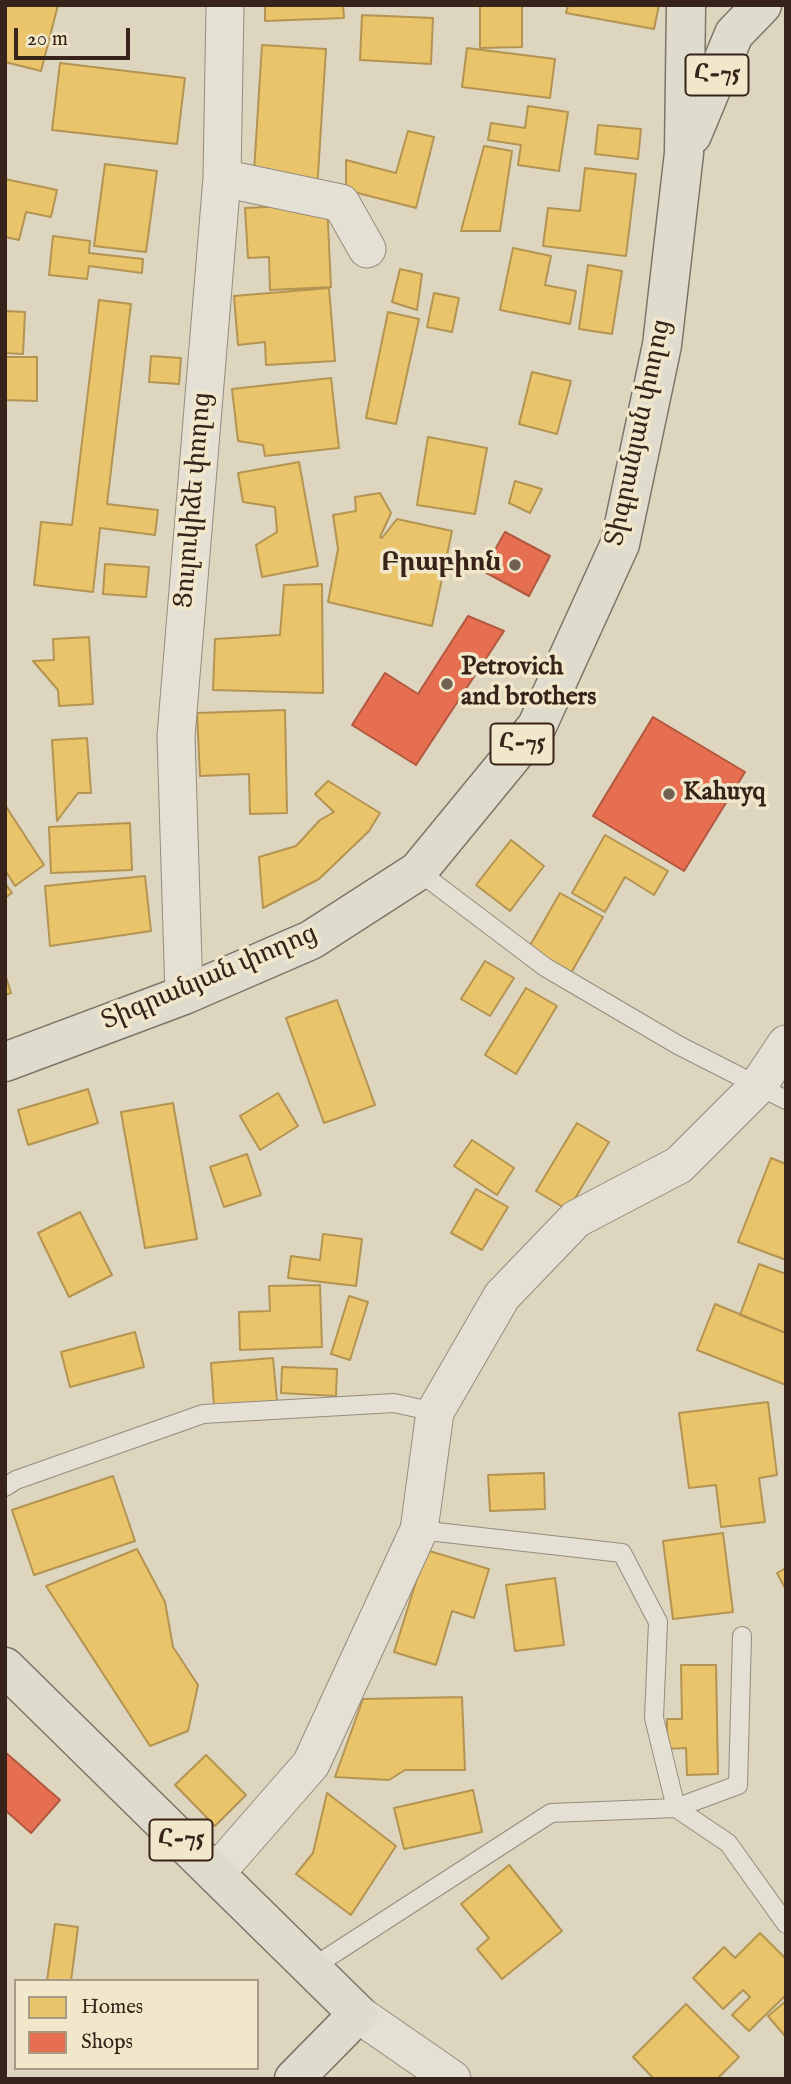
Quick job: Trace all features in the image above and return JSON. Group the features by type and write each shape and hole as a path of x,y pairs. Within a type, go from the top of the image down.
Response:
{"highway":[{"name":"Տիգրանյան փողոց","path":"5,1062 184,995 311,940 418,871 537,726 620,544 662,345 684,153 686,5"},
{"name":"Տիգրանյան փողոց","path":"684,153 734,34 762,5"},
{"name":"Հ-75","path":"5,1667 358,2014"},
{"path":"294,2079 358,2014"}],"street":[{"name":"Ցուլուկիձե փողոց","path":"184,995 176,736 222,178 226,5"},
{"path":"222,178 341,203 368,248"},
{"path":"215,1874 311,1764 419,1530 435,1412 502,1296 576,1219 679,1165 772,1093 786,1044"},
{"path":"358,2014 452,2079"}],"lane":[{"path":"418,871 545,967 678,1045 772,1093"},
{"path":"5,1488 16,1480 203,1414 394,1403 435,1412"},
{"path":"419,1530 622,1553 658,1622 654,1718 676,1808 728,1843 786,1924"},
{"path":"313,1967 551,1813 676,1808 738,1785 743,1636"}],"building: Homes":[{"path":"6,5 58,5 41,71 5,62"},
{"path":"265,5 343,5 344,18 265,21"},
{"path":"480,5 522,5 522,47 480,48"},
{"path":"568,5 659,5 654,29 566,13"},
{"path":"362,15 433,18 431,64 360,60"},
{"path":"262,45 326,49 317,190 254,172"},
{"path":"467,48 555,59 550,98 462,87"},
{"path":"60,63 185,78 177,144 52,130"},
{"path":"528,106 568,112 559,171 518,165 521,145 488,140 491,123 525,128"},
{"path":"598,125 641,129 638,159 595,154"},
{"path":"408,131 434,137 416,208 346,190 346,160 396,173"},
{"path":"484,146 512,151 500,231 461,231"},
{"path":"105,164 157,171 146,252 94,246"},
{"path":"585,168 636,174 626,256 543,246 548,208 580,211"},
{"path":"5,179 57,190 51,217 26,212 19,240 5,237"},
{"path":"327,204 331,287 270,290 269,257 248,258 245,208"},
{"path":"53,236 90,241 89,253 143,259 142,273 89,266 87,279 49,275"},
{"path":"513,248 551,256 545,285 576,291 570,324 500,310"},
{"path":"588,265 622,271 612,334 579,329"},
{"path":"400,269 422,274 417,310 392,302"},
{"path":"329,288 335,361 266,365 265,342 238,345 234,296"},
{"path":"434,293 459,298 452,332 427,327"},
{"path":"99,300 131,304 107,504 158,510 155,535 100,528 93,592 34,585 41,522 72,525"},
{"path":"5,311 25,312 23,354 5,353"},
{"path":"388,312 419,319 396,424 366,418"},
{"path":"151,356 181,358 179,384 149,382"},
{"path":"5,357 37,357 37,401 5,400"},
{"path":"532,372 571,381 557,434 519,424"},
{"path":"331,378 339,448 265,456 263,445 238,441 232,389"},
{"path":"428,437 487,448 475,514 417,505"},
{"path":"299,462 318,566 262,577 256,545 277,532 275,507 243,502 238,473"},
{"path":"515,481 542,489 530,513 509,503"},
{"path":"380,493 391,513 380,537 382,538 397,519 452,531 432,626 328,602 338,549 333,515 356,511 355,497"},
{"path":"105,564 149,567 146,597 103,594"},
{"path":"322,584 323,693 213,690 215,639 280,635 284,585"},
{"path":"89,637 93,704 59,706 58,690 33,661 54,660 53,639"},
{"path":"285,710 287,813 250,814 249,774 200,776 197,713"},
{"path":"87,738 91,793 78,793 57,821 52,740"},
{"path":"328,781 380,813 369,831 319,879 263,908 259,857 296,846 320,820 334,812 315,794"},
{"path":"5,805 44,865 15,886 5,870"},
{"path":"130,823 132,870 51,873 49,827"},
{"path":"605,835 668,871 654,895 625,877 605,912 572,893"},
{"path":"511,840 544,866 510,911 476,885"},
{"path":"145,876 151,931 50,946 45,886"},
{"path":"5,883 12,893 5,898"},
{"path":"560,893 603,917 571,973 528,949"},
{"path":"485,961 514,978 490,1016 461,999"},
{"path":"5,974 11,993 5,995"},
{"path":"526,988 557,1006 516,1074 485,1055"},
{"path":"337,1000 375,1105 324,1123 286,1018"},
{"path":"88,1089 98,1123 28,1145 18,1110"},
{"path":"278,1093 298,1126 260,1150 240,1116"},
{"path":"173,1103 197,1239 145,1248 121,1112"},
{"path":"577,1123 609,1142 568,1210 536,1191"},
{"path":"472,1140 514,1168 497,1195 454,1166"},
{"path":"247,1154 261,1195 224,1207 210,1167"},
{"path":"771,1158 786,1164 786,1260 738,1242"},
{"path":"476,1189 508,1207 482,1250 451,1233"},
{"path":"80,1212 112,1275 69,1297 38,1233"},
{"path":"323,1234 362,1239 356,1286 288,1278 291,1256 320,1260"},
{"path":"759,1264 786,1274 786,1333 740,1315"},
{"path":"320,1285 322,1347 240,1350 239,1312 270,1311 269,1286"},
{"path":"349,1296 368,1302 350,1360 331,1354"},
{"path":"715,1304 786,1333 786,1385 697,1350"},
{"path":"135,1332 144,1367 70,1387 61,1352"},
{"path":"273,1358 277,1401 214,1406 211,1363"},
{"path":"282,1367 337,1369 336,1396 281,1393"},
{"path":"768,1402 777,1475 759,1478 765,1522 721,1527 716,1485 689,1488 679,1413"},
{"path":"544,1473 545,1509 490,1511 488,1475"},
{"path":"113,1476 135,1541 34,1575 12,1510"},
{"path":"723,1533 733,1612 673,1619 663,1541"},
{"path":"137,1549 165,1602 173,1647 198,1685 188,1731 150,1746 46,1586"},
{"path":"426,1550 489,1569 474,1618 452,1611 436,1665 394,1652"},
{"path":"786,1568 786,1590 777,1573"},
{"path":"555,1578 564,1645 515,1651 506,1585"},
{"path":"681,1665 716,1665 718,1774 687,1775 686,1748 667,1749 667,1719 682,1719"},
{"path":"462,1697 465,1770 405,1770 389,1780 335,1777 363,1699"},
{"path":"206,1755 246,1795 215,1826 175,1785"},
{"path":"473,1790 482,1832 404,1849 394,1808"},
{"path":"327,1793 396,1846 351,1915 296,1874 313,1853"},
{"path":"509,1865 562,1931 502,1979 477,1949 489,1938 461,1904"},
{"path":"55,1924 78,1927 71,1979 47,1979"},
{"path":"760,1933 786,1959 786,1995 749,2031 732,2015 750,1997 743,1990 723,2009 693,1978 724,1947 735,1958"},
{"path":"786,2001 786,2036 785,2036 768,2016"},
{"path":"686,2004 739,2057 717,2079 654,2079 633,2057"}],"building: Shops":[{"path":"505,532 550,556 529,596 483,571"},
{"name":"Petrovich and brothers","path":"468,616 504,631 416,765 352,725 385,673 418,694"},
{"name":"Kahuyq","path":"653,717 745,772 684,871 593,816"},
{"path":"5,1752 60,1800 31,1833 5,1810"}],"place":[{"name":"Բրաբիոն","path":"515,565"},
{"name":"Petrovich and brothers","path":"447,684"},
{"name":"Kahuyq","path":"669,794"}]}
